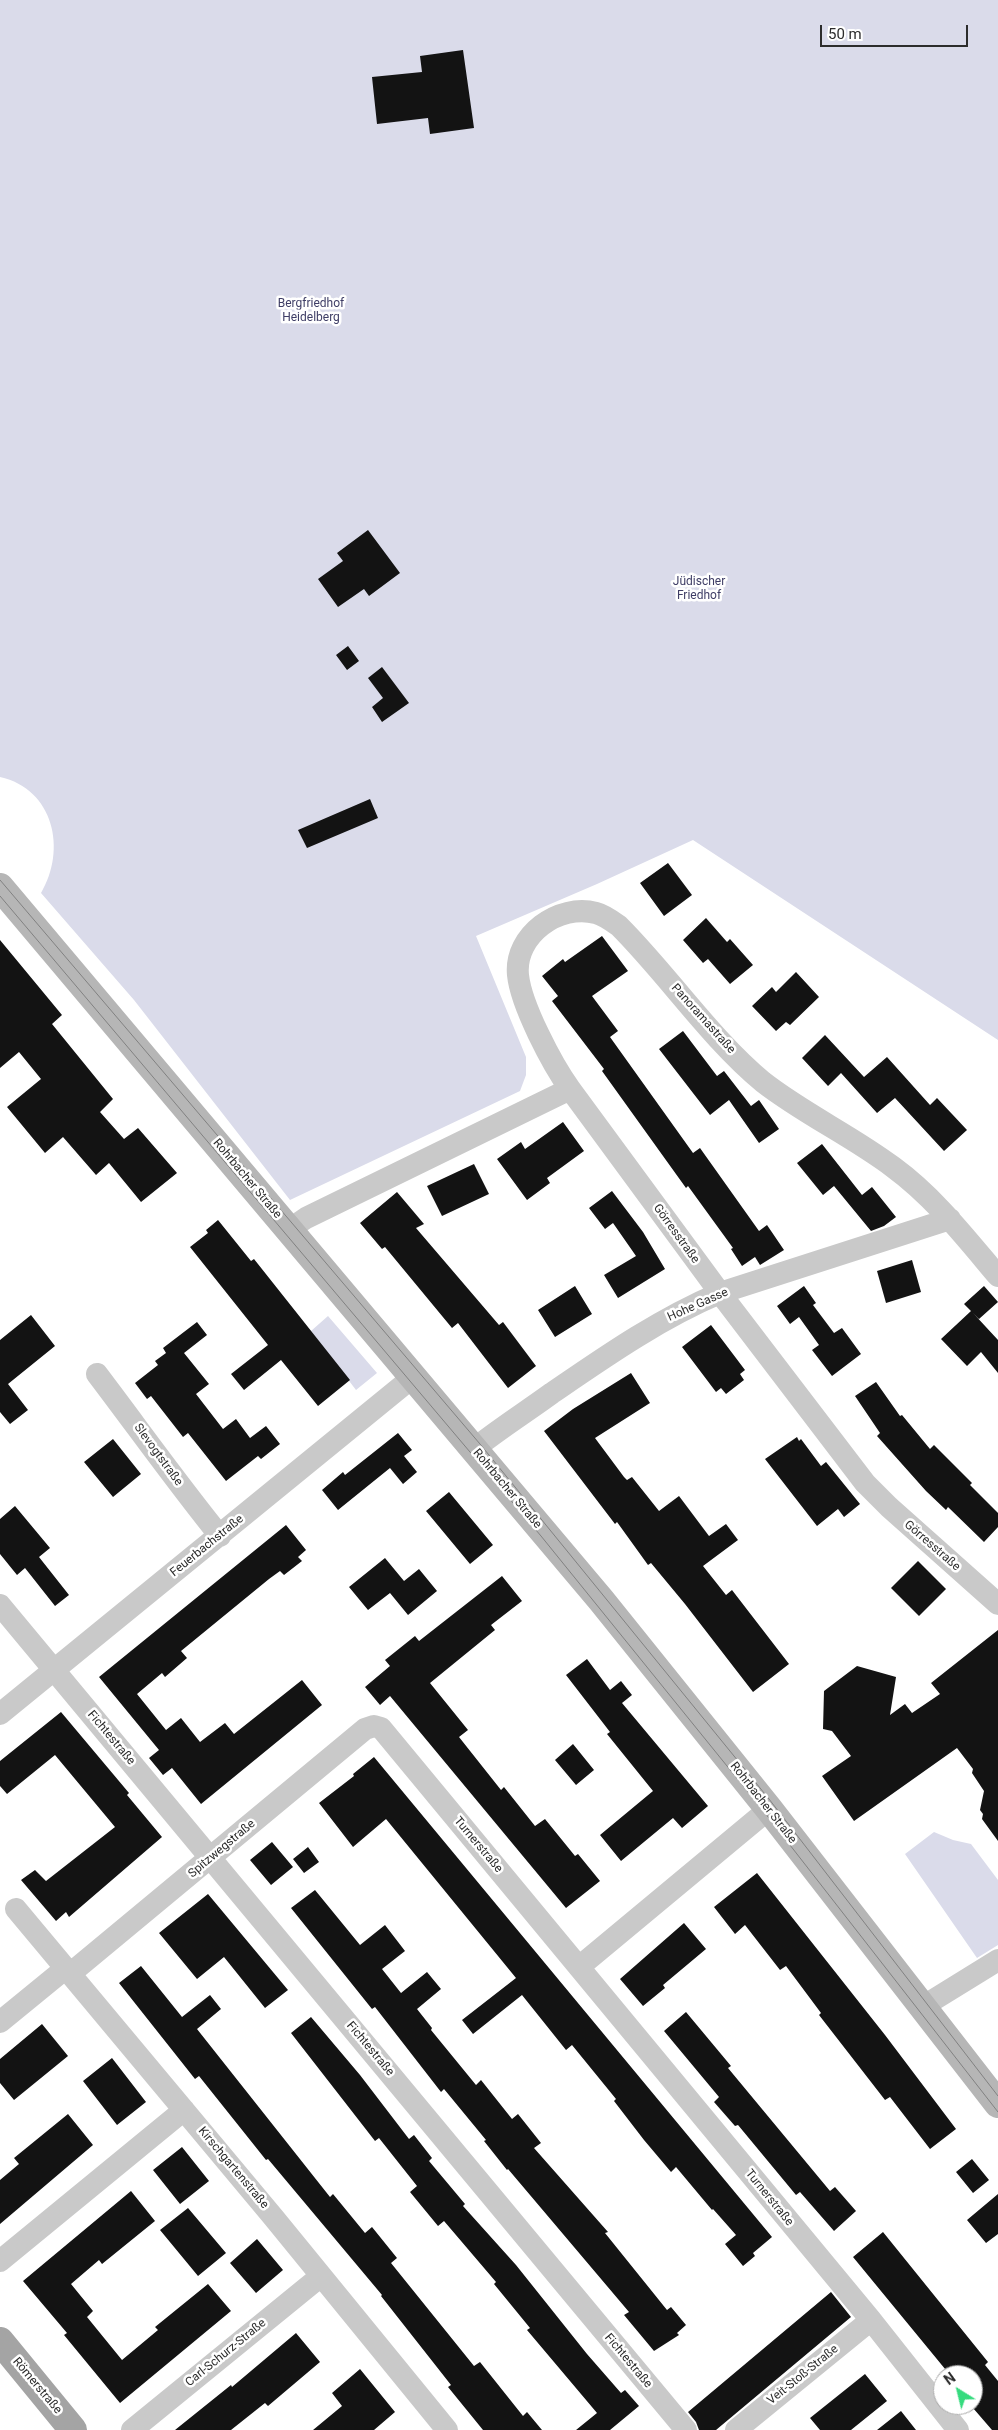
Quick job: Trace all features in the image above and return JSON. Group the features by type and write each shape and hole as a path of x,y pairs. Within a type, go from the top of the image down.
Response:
{"main road":[{"name":"Rohrbacher Straße","path":"0,888 94,1001 290,1229 600,1600 769,1810 998,2104"},
{"name":"Römerstraße","path":"0,2341 73,2430"}],"street":[{"name":"Panoramastraße","path":"570,1089 555,1068 522,994 518,973 525,945 539,927 560,915 582,910 597,913 619,926 742,1063 763,1081 790,1102 892,1166 919,1188 950,1219 998,1276"},
{"path":"290,1229 306,1218 570,1089"},
{"name":"Görresstraße","path":"570,1089 720,1293 865,1482 888,1507 998,1604"},
{"name":"Hohe Gasse","path":"474,1449 594,1364 651,1327 720,1293 950,1219"},
{"name":"Slevogtstraße","path":"97,1374 159,1455 168,1471 220,1536"},
{"name":"Feuerbachstraße","path":"0,1714 413,1377"},
{"name":"Fichtestraße","path":"0,1605 686,2430"},
{"name":"Spitzwegstraße","path":"0,2022 212,1858 365,1730 374,1726"},
{"name":"Turnerstraße","path":"374,1726 381,1728 871,2320 958,2430"},
{"path":"579,1967 769,1810"},
{"name":"Kirschgartenstraße","path":"16,1909 321,2276 436,2426"},
{"path":"922,2007 998,1960"},
{"path":"0,2260 184,2110"},
{"name":"Carl-Schurz-Straße","path":"132,2430 321,2276"},
{"name":"Veit-Stoß-Straße","path":"736,2430 871,2320"}],"green space":[{"name":"Bergfriedhof Heidelberg","path":"0,0 998,0 998,1040 693,840 476,936 526,1057 526,1075 520,1091 290,1200 134,1000 41,893 49,876 53,858 54,841 51,823 44,808 33,794 18,784 0,777"},
{"path":"328,1316 377,1373 356,1390 311,1331"},
{"path":"934,1832 953,1840 971,1844 998,1880 998,1945 977,1958 905,1854"}],"building":[{"path":"463,50 474,128 430,134 428,118 377,124 372,77 422,72 420,56"},
{"path":"368,530 400,573 369,596 364,589 338,607 318,579 343,561 337,553"},
{"path":"348,646 359,661 347,670 336,655"},
{"path":"382,667 409,703 382,722 372,707 383,698 368,678"},
{"path":"370,799 378,818 307,848 298,830"},
{"path":"668,863 692,895 664,916 640,883"},
{"path":"706,918 727,942 730,939 753,965 730,984 708,959 703,963 683,940"},
{"path":"602,936 628,971 592,996 618,1031 610,1037 693,1153 700,1148 759,1231 767,1225 784,1250 760,1265 755,1257 742,1266 731,1249 733,1248 688,1186 686,1188 602,1071 604,1069 552,1001 558,996 542,976 563,959 565,962"},
{"path":"0,940 62,1015 52,1024 113,1099 100,1112 124,1139 138,1128 177,1173 141,1202 109,1163 96,1175 63,1137 45,1153 7,1107 41,1079 19,1052 0,1068"},
{"path":"796,972 819,997 790,1025 786,1022 776,1031 752,1006 772,987 776,992"},
{"path":"683,1031 717,1076 724,1071 751,1106 759,1100 779,1129 759,1143 729,1100 710,1115 659,1049"},
{"path":"825,1035 864,1077 887,1057 930,1105 937,1098 967,1130 944,1151 895,1098 877,1113 841,1073 828,1086 802,1058"},
{"path":"563,1122 584,1151 547,1178 550,1183 527,1200 497,1159 521,1142 525,1149"},
{"path":"822,1144 862,1195 872,1187 896,1217 884,1226 871,1231 834,1186 823,1195 797,1163"},
{"path":"474,1164 489,1194 442,1216 427,1186"},
{"path":"612,1191 643,1232 665,1269 618,1298 604,1275 636,1256 613,1223 605,1229 589,1208"},
{"path":"397,1192 424,1224 416,1228 499,1325 503,1322 536,1366 508,1388 458,1323 452,1328 385,1247 382,1249 360,1223"},
{"path":"218,1220 251,1261 254,1259 350,1380 318,1406 281,1360 244,1390 231,1374 268,1345 190,1247 208,1233 206,1230"},
{"path":"912,1260 921,1292 886,1303 877,1271"},
{"path":"575,1286 592,1314 555,1337 538,1310"},
{"path":"804,1286 816,1303 813,1305 834,1333 842,1328 861,1354 832,1376 812,1350 819,1345 799,1317 790,1324 777,1306"},
{"path":"984,1286 998,1302 979,1319 973,1313 998,1340 998,1373 981,1352 967,1366 941,1339 971,1311 964,1304"},
{"path":"31,1315 55,1346 8,1384 28,1410 10,1424 0,1412 0,1340"},
{"path":"197,1322 207,1335 184,1353 209,1384 196,1394 223,1429 236,1419 250,1438 266,1426 280,1444 261,1459 258,1456 226,1481 188,1433 183,1437 151,1396 147,1399 135,1383 158,1365 155,1361 166,1353 163,1348"},
{"path":"711,1325 745,1370 740,1374 744,1380 726,1394 721,1388 716,1392 682,1347"},
{"path":"631,1373 650,1403 595,1438 624,1477 627,1480 632,1477 659,1511 679,1496 709,1536 726,1524 738,1540 703,1566 726,1595 732,1590 789,1664 753,1692 685,1604 651,1563 648,1565 617,1522 615,1524 544,1431 573,1409"},
{"path":"876,1382 900,1416 902,1415 930,1449 934,1445 972,1483 970,1485 998,1513 998,1527 984,1542 948,1507 946,1510 926,1491 877,1436 880,1433 855,1396"},
{"path":"398,1433 412,1450 404,1456 417,1472 403,1484 390,1468 338,1510 322,1490 343,1472 345,1475"},
{"path":"797,1437 799,1441 801,1439 821,1466 826,1462 860,1504 844,1517 838,1509 817,1526 765,1459"},
{"path":"113,1439 141,1474 113,1497 84,1462"},
{"path":"449,1492 493,1545 470,1564 426,1511"},
{"path":"15,1506 50,1548 39,1557 69,1595 55,1606 25,1568 17,1575 0,1554 0,1519"},
{"path":"286,1525 306,1550 298,1557 302,1561 284,1575 280,1571 269,1579 181,1651 187,1658 165,1677 162,1673 137,1694 166,1730 181,1718 200,1742 225,1723 234,1734 302,1680 322,1705 201,1804 172,1768 163,1775 149,1758 159,1750 99,1677"},
{"path":"385,1558 404,1581 419,1569 437,1591 408,1615 390,1593 368,1610 349,1587"},
{"path":"918,1561 946,1589 919,1616 891,1588"},
{"path":"502,1576 522,1601 491,1625 495,1630 430,1683 468,1730 459,1737 501,1790 504,1787 535,1826 545,1819 575,1856 578,1854 600,1881 566,1908 390,1696 380,1705 365,1687 390,1666 385,1660 415,1636 419,1641"},
{"path":"998,1630 998,1841 982,1819 983,1814 980,1810 984,1791 972,1773 973,1769 957,1748 854,1821 822,1776 851,1756 832,1731 823,1729 824,1691 857,1666 896,1677 890,1715 905,1704 912,1713 940,1694 931,1683"},
{"path":"587,1659 610,1690 621,1681 632,1695 622,1703 708,1806 682,1828 673,1818 621,1861 600,1835 653,1791 607,1734 610,1732 566,1675"},
{"path":"61,1712 129,1793 127,1795 162,1837 69,1917 66,1912 56,1921 21,1880 35,1870 46,1881 115,1827 55,1755 7,1794 0,1786 0,1761"},
{"path":"573,1744 594,1770 576,1785 555,1760"},
{"path":"374,1757 772,2237 753,2253 755,2256 743,2266 725,2244 736,2235 676,2167 671,2172 644,2140 614,2101 616,2099 572,2045 566,2050 522,1995 473,2034 462,2020 516,1978 386,1819 353,1847 319,1803 354,1776 353,1774"},
{"path":"272,1842 293,1867 271,1885 250,1860"},
{"path":"308,1847 319,1862 304,1873 293,1859"},
{"path":"757,1873 885,2035 956,2129 930,2149 890,2097 885,2100 819,2015 821,2013 786,1966 780,1970 745,1925 735,1934 714,1907"},
{"path":"315,1890 360,1945 385,1925 405,1951 382,1969 401,1993 427,1972 441,1989 417,2009 432,2028 431,2030 476,2085 481,2080 512,2119 518,2114 541,2143 534,2148 608,2232 605,2233 667,2310 671,2307 686,2325 677,2333 679,2335 654,2351 624,2315 629,2312 507,2170 484,2141 486,2140 444,2089 441,2092 375,2007 372,2009 291,1908"},
{"path":"208,1894 288,1990 265,2008 224,1957 197,1979 159,1933"},
{"path":"684,1923 706,1949 663,1985 665,1988 643,2006 620,1979"},
{"path":"141,1966 182,2017 210,1995 221,2009 197,2029 330,2197 333,2194 365,2233 372,2227 397,2258 391,2263 474,2366 480,2362 523,2416 527,2412 542,2430 483,2430 448,2387 451,2385 382,2295 268,2159 266,2160 199,2076 195,2079 119,1983"},
{"path":"686,2012 731,2066 728,2068 830,2191 835,2187 856,2211 834,2231 800,2192 796,2195 738,2125 735,2126 714,2102 719,2097 664,2031"},
{"path":"311,2017 360,2075 409,2139 414,2135 432,2158 429,2161 465,2204 463,2206 516,2265 587,2354 621,2393 625,2390 639,2406 610,2430 576,2430 597,2413 527,2330 530,2328 494,2284 496,2282 444,2221 438,2226 410,2192 417,2186 379,2138 375,2141 291,2033"},
{"path":"42,2024 68,2056 14,2100 0,2083 0,2059"},
{"path":"112,2058 146,2102 117,2125 83,2081"},
{"path":"68,2114 93,2145 0,2224 0,2180 19,2164 14,2158"},
{"path":"182,2147 209,2181 180,2204 153,2170"},
{"path":"972,2159 989,2180 973,2193 956,2172"},
{"path":"131,2191 155,2221 102,2264 99,2260 71,2284 93,2311 87,2317 122,2360 158,2330 155,2327 208,2284 231,2311 120,2403 64,2335 67,2333 23,2281"},
{"path":"998,2194 998,2234 986,2243 967,2220"},
{"path":"188,2208 226,2253 198,2276 160,2230"},
{"path":"883,2232 988,2362 985,2365 998,2381 998,2430 992,2430 979,2415 983,2415 983,2365 942,2365 853,2257"},
{"path":"257,2239 283,2270 256,2293 230,2263"},
{"path":"831,2292 851,2317 716,2430 699,2430 696,2422 688,2412"},
{"path":"296,2333 320,2362 268,2406 265,2403 231,2430 175,2430 231,2385 232,2387"},
{"path":"360,2369 395,2412 374,2430 313,2430 342,2406 332,2393"},
{"path":"865,2374 887,2401 851,2430 820,2430 810,2418"},
{"path":"901,2411 916,2430 877,2430"}],"tram line":[{"path":"0,880 480,1444 769,1799 998,2096"},
{"path":"0,896 541,1536 765,1813 998,2112"}],"park label":[{"name":"Jüdischer Friedhof","path":"699,589"}]}
